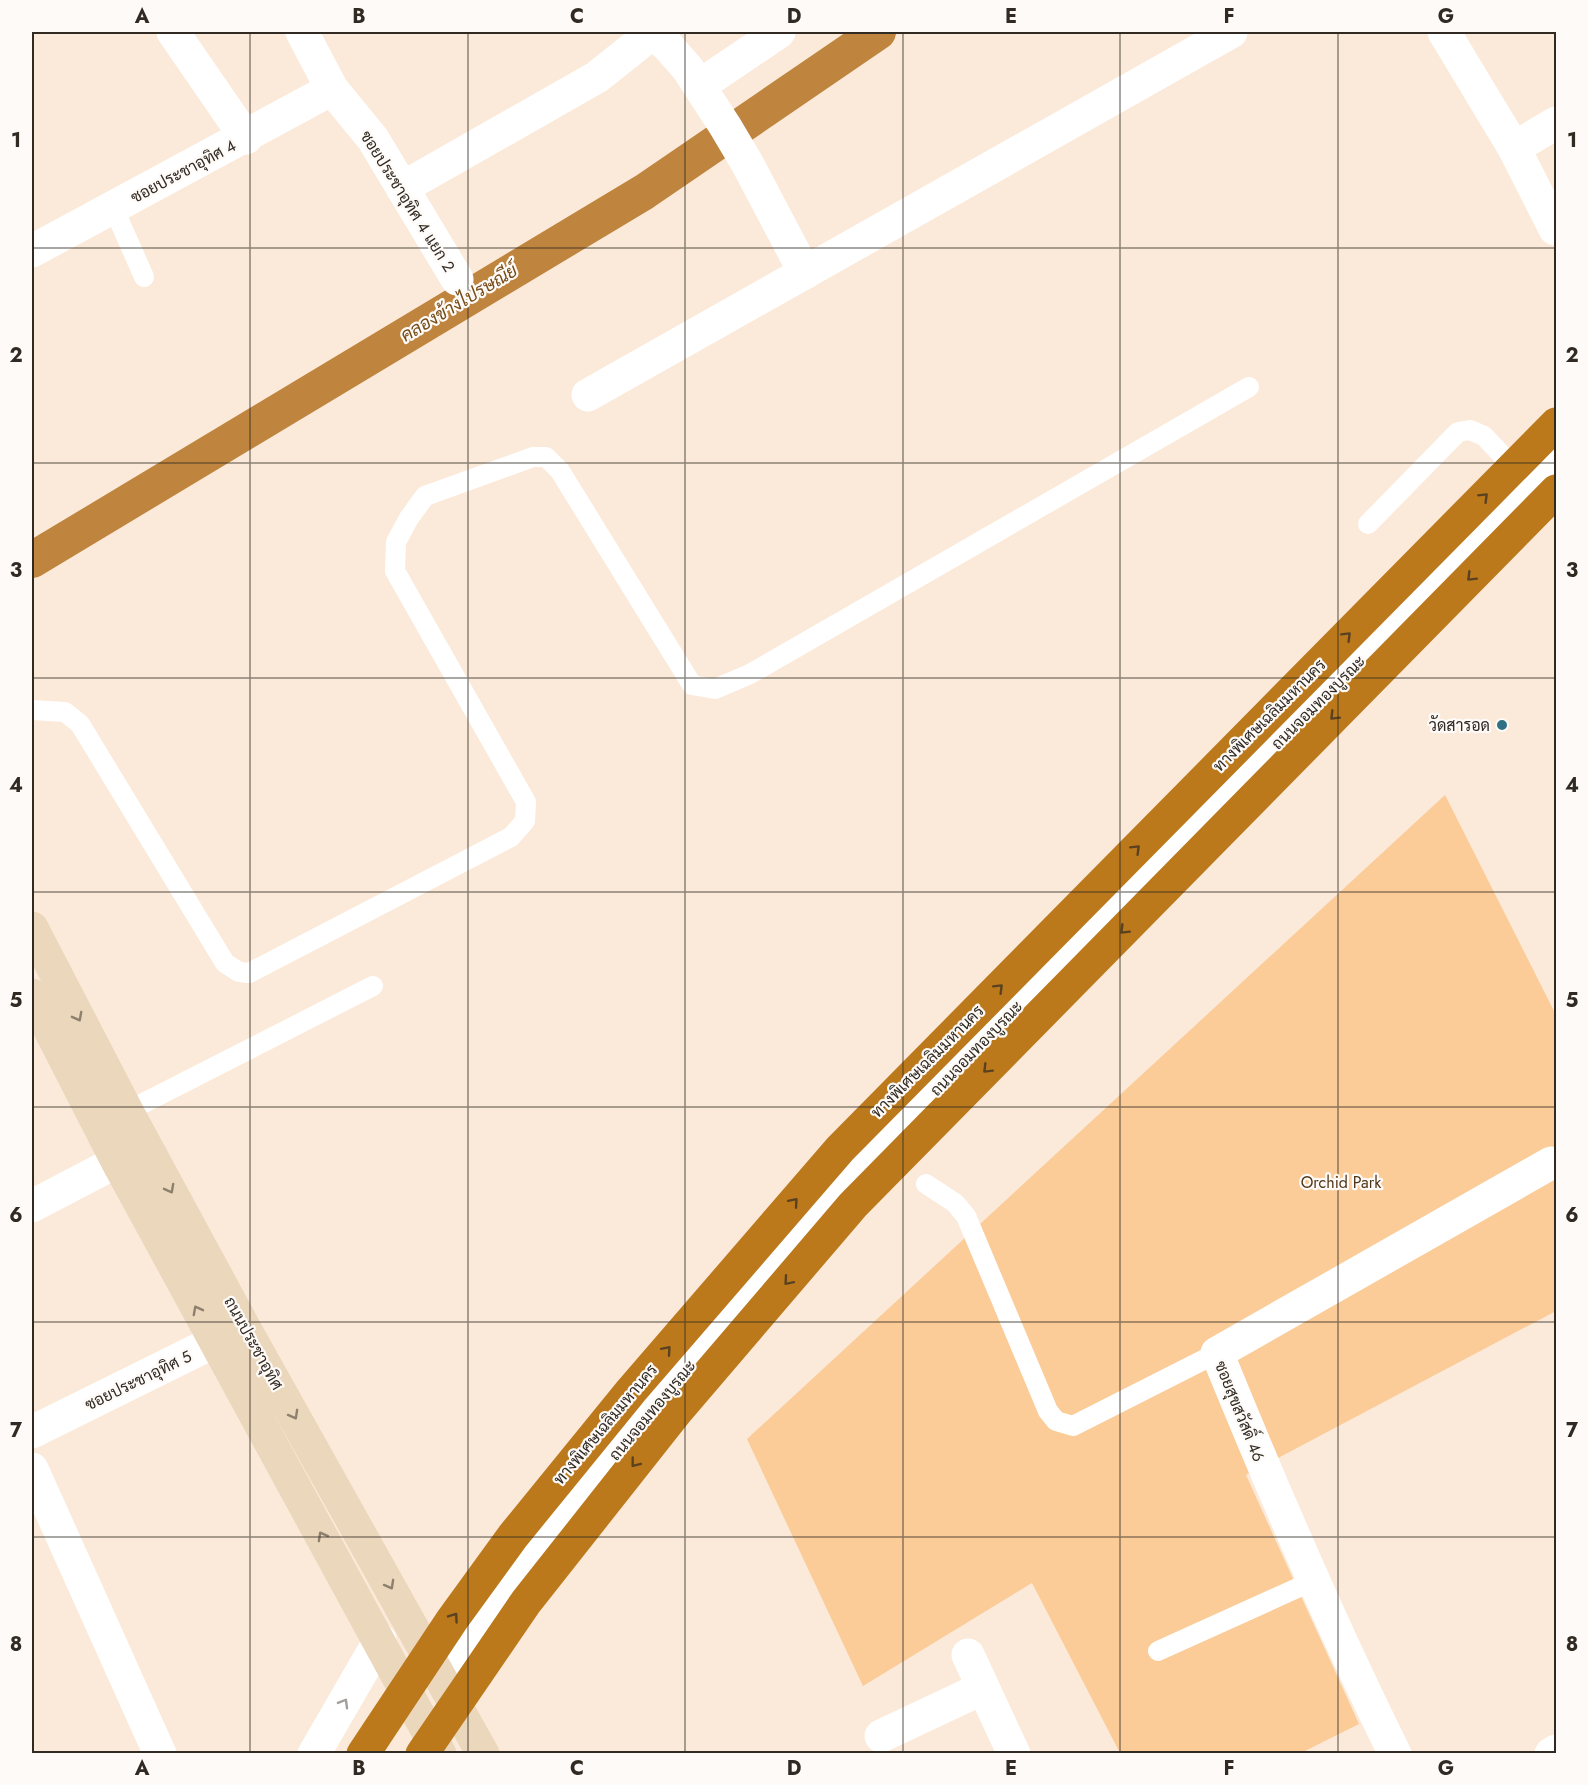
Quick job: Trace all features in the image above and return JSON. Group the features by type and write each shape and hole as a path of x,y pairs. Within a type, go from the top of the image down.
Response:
{"highway":[{"name":"ทางพิเศษเฉลิมมหานคร","path":"363,1754 452,1620 513,1536 632,1390 840,1149 1557,424"},
{"path":"422,1754 526,1602 654,1439 853,1205 1544,488"}],"main road":[{"name":"ถนนประชาอุทิศ","path":"32,928 43,980 113,1118 117,1161 380,1640 440,1754"},
{"name":"ถนนประชาอุทิศ","path":"32,995 113,1118 147,1146 244,1327 483,1754"}],"street":[{"path":"173,32 246,138"},
{"name":"ซอยประชาอุทิศ 4 แยก 2","path":"302,32 332,89 373,139 457,279"},
{"path":"699,86 779,32"},
{"path":"588,395 1231,32"},
{"path":"1444,32 1514,148 1556,229"},
{"path":"402,188 597,77 650,33 667,45 688,69 725,126 805,273"},
{"name":"ซอยประชาอุทิศ 4","path":"32,251 246,138 332,89"},
{"path":"1514,148 1557,123"},
{"name":"ถนนจอมทองบูรณะ","path":"442,1678 557,1523 825,1204 1544,488 1557,459"},
{"path":"32,1206 147,1146"},
{"name":"ซอยสุขสวัสดิ์ 46","path":"1395,1754 1356,1676 1315,1580 1273,1492 1216,1353 1551,1164"},
{"name":"ซอยประชาอุทิศ 5","path":"32,1432 244,1327"},
{"path":"32,1468 160,1754"},
{"path":"314,1754 380,1640"},
{"path":"968,1655 1014,1754"},
{"path":"881,1736 983,1688"},
{"path":"1551,1754 1557,1751"}],"lane":[{"path":"114,208 144,277"},
{"path":"32,710 65,712 80,724 225,963 239,972 249,973 511,837 525,821 526,802 395,571 396,542 409,518 425,496 533,457 546,457 560,471 692,685 715,689 750,674 1249,387"},
{"path":"1368,524 1458,432 1470,430 1484,436 1544,488 1557,514"},
{"path":"113,1118 373,986"},
{"path":"926,1184 955,1203 966,1216 1048,1411 1056,1421 1073,1426 1216,1353"},
{"path":"1158,1651 1315,1580"}],"green space":[{"name":"Orchid Park","path":"1445,795 1556,1015 1556,1311 1246,1475 1359,1724 1301,1753 1120,1753 1032,1583 863,1686 747,1439"}],"waterway":[{"name":"คลองข้างไปรษณีย์","path":"32,560 644,192 878,32"}],"place":[{"name":"วัดสารอด","path":"1502,725"}]}
